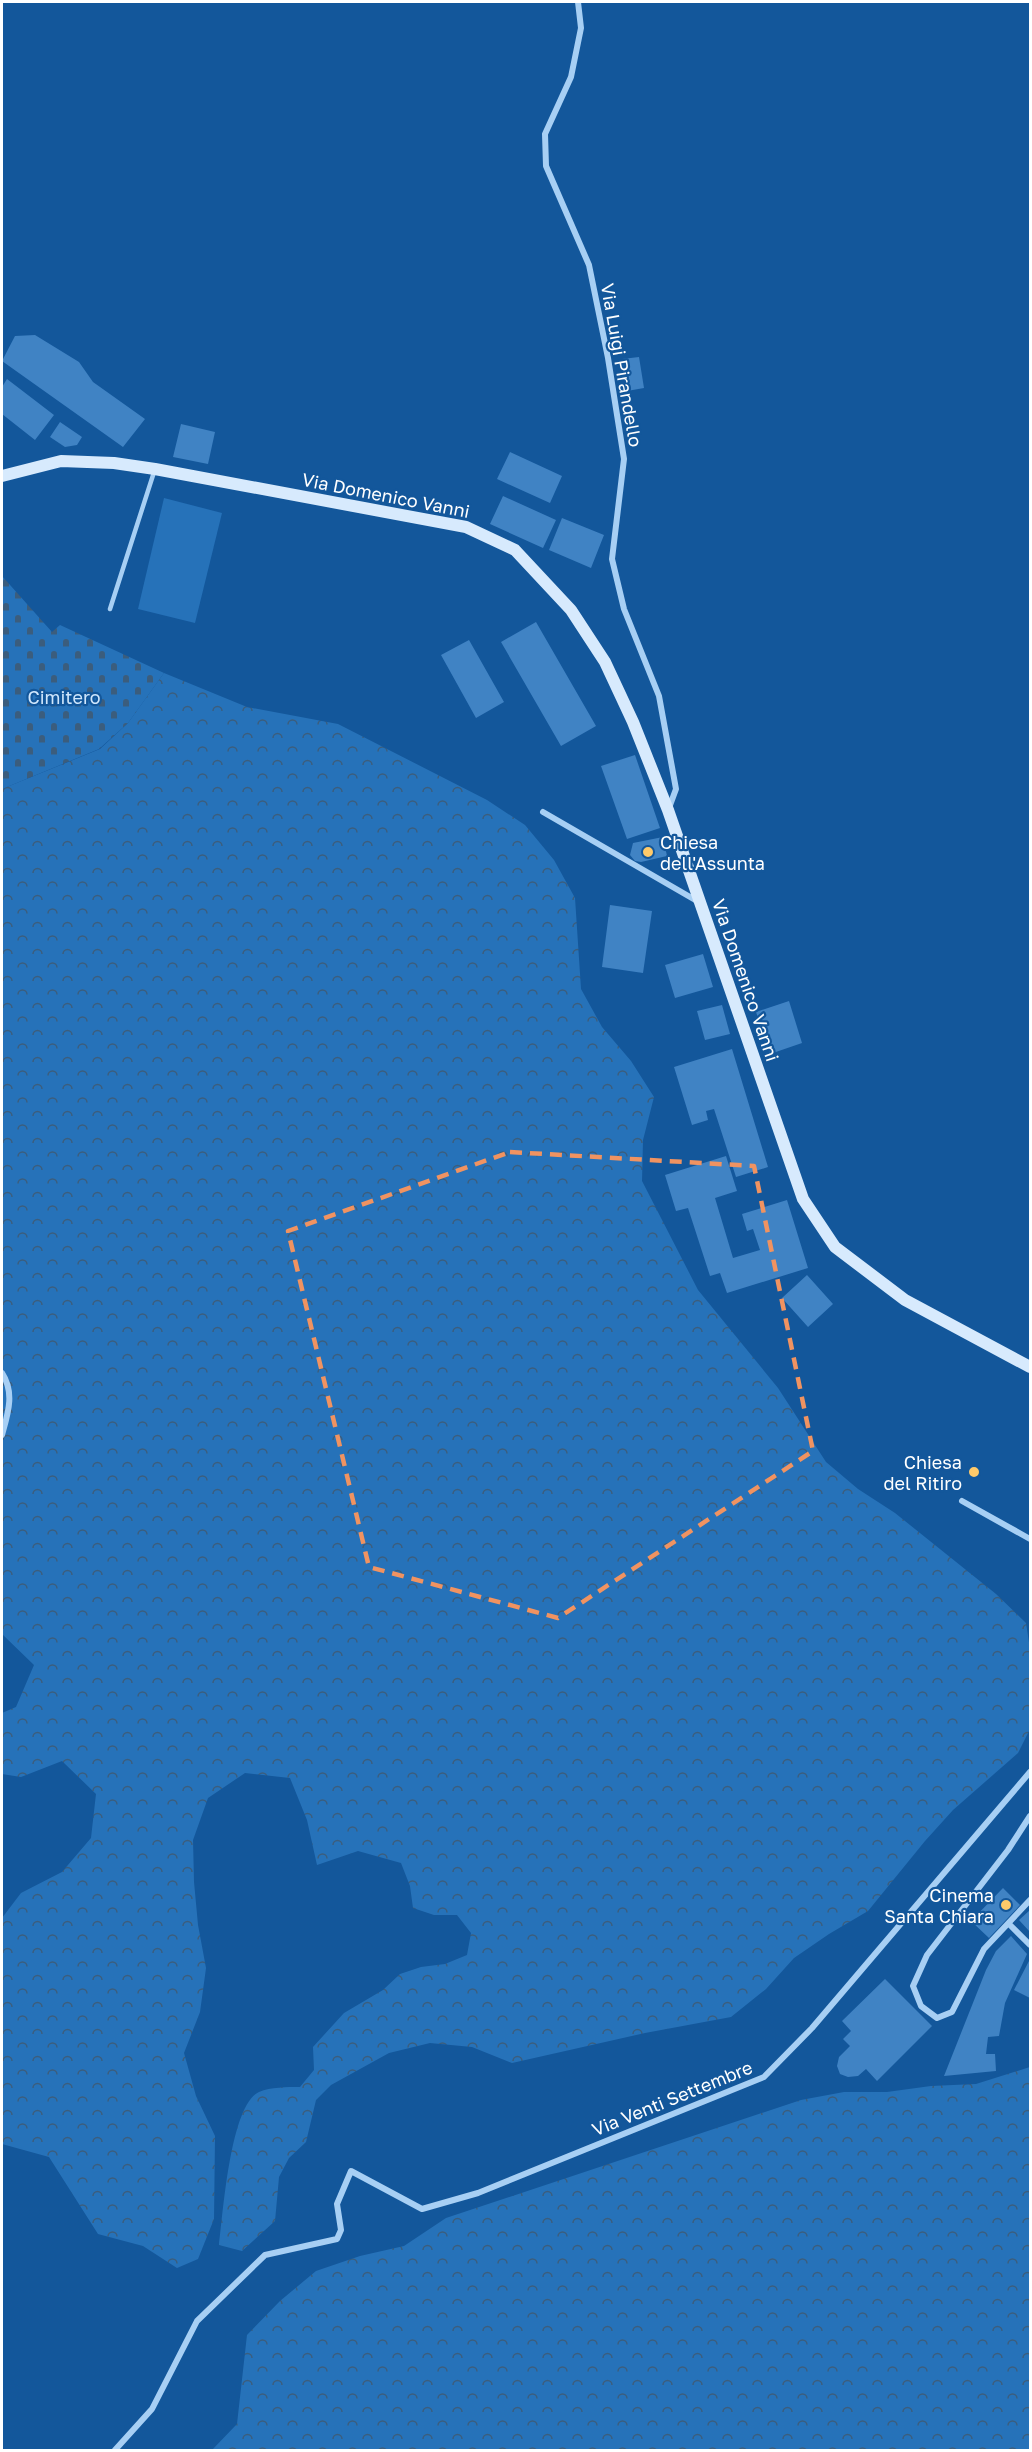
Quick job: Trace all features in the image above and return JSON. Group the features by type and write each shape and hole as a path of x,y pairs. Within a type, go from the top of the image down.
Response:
{"main road":[{"name":"Via Domenico Vanni","path":"2,476 61,461 114,463 466,527 515,550 571,609 605,662 633,722 668,810 803,1199 835,1247 905,1300 1030,1367"}],"street":[{"name":"Via Luigi Pirandello","path":"578,2 581,28 571,77 545,134 546,166 589,265 608,358 624,459 612,559 624,609 659,696 676,789 668,810"},
{"path":"543,812 700,902"},
{"path":"2,1373 7,1382 11,1404 2,1435"},
{"path":"962,1501 1030,1539"},
{"name":"Via Venti Settembre","path":"115,2451 152,2409 197,2321 265,2255 337,2239 341,2230 337,2204 351,2171 422,2209 478,2193 765,2076 812,2028 1030,1772"},
{"path":"1030,1816 1008,1850 927,1955 913,1986 921,2006 937,2018 952,2012 984,1949 1030,1900"},
{"path":"1009,1924 1030,1946"}],"lane":[{"path":"110,609 155,469"}],"highlighted area":[{"path":"510,1152 754,1166 813,1451 558,1618 369,1567 288,1231"}],"green space":[{"path":"164,498 222,513 195,623 138,609"},
{"name":"Cimitero","path":"2,576 52,632 60,625 164,673 128,723 99,749 2,789"},
{"path":"164,673 247,707 338,724 487,800 525,825 554,860 575,898 581,989 602,1027 631,1061 654,1097 643,1140 642,1181 698,1290 778,1388 826,1462 858,1489 895,1513 996,1594 1026,1623 1030,1649 1030,1729 1018,1753 953,1810 868,1911 794,1958 766,1989 731,2017 645,2033 512,2063 472,2047 430,2043 389,2053 331,2085 316,2100 306,2142 289,2158 279,2177 275,2221 242,2251 219,2245 235,2138 241,2117 249,2101 264,2090 300,2087 314,2070 313,2047 344,2013 383,1990 400,1974 421,1967 445,1964 467,1955 471,1933 457,1915 434,1915 413,1908 410,1886 401,1863 358,1851 317,1865 307,1820 290,1778 245,1773 208,1798 193,1840 198,1925 206,1968 200,2012 184,2053 196,2096 215,2136 214,2219 198,2259 177,2268 143,2246 98,2234 49,2157 2,2144 2,1918 21,1893 62,1872 91,1838 96,1794 62,1761 21,1777 2,1774 2,1713 16,1707 34,1665 2,1634 2,789 100,749 128,723"},
{"path":"1030,2067 1030,2450 212,2450 237,2424 247,2335 280,2301 316,2271 360,2256 404,2246 446,2218 801,2100 844,2092 887,2092 931,2086 976,2084"}],"building":[{"path":"35,335 79,362 93,382 145,419 123,447 2,361 15,336"},
{"path":"639,357 644,388 627,391 622,359"},
{"path":"7,379 54,415 35,440 2,414 2,387"},
{"path":"60,422 82,437 77,445 65,447 50,437"},
{"path":"181,424 215,432 208,464 173,457"},
{"path":"510,452 562,476 550,503 497,479"},
{"path":"503,496 556,520 543,548 490,524"},
{"path":"562,518 604,535 591,568 549,550"},
{"path":"536,622 596,726 561,746 501,642"},
{"path":"469,640 504,702 476,718 441,655"},
{"path":"635,755 660,828 627,839 601,766"},
{"name":"Chiesa dell'Assunta","path":"663,837 667,856 641,862 635,861 630,855 633,843"},
{"path":"610,905 652,911 643,973 602,967"},
{"path":"703,954 713,987 675,998 665,965"},
{"path":"789,1001 802,1043 770,1054 756,1012"},
{"path":"722,1005 730,1034 705,1040 697,1011"},
{"path":"732,1049 768,1167 736,1177 714,1109 706,1111 708,1120 692,1125 674,1067"},
{"path":"726,1156 737,1191 715,1198 733,1258 760,1250 753,1229 747,1231 742,1214 787,1200 808,1268 727,1293 720,1273 710,1276 688,1208 676,1211 665,1175"},
{"path":"807,1275 833,1304 808,1327 782,1298"},
{"path":"1003,1888 1020,1905 989,1938 971,1921"},
{"path":"1030,1910 1030,1932 1019,1920"},
{"path":"1011,1936 1027,1954 1005,2003 999,2036 988,2037 986,2054 995,2054 996,2071 944,2076 986,1970 996,1951"},
{"path":"1030,1959 1030,1998 1014,1990"},
{"path":"885,1979 932,2026 877,2081 866,2069 858,2076 848,2077 840,2074 837,2066 839,2057 850,2046 843,2039 851,2031 842,2021"}],"place":[{"name":"Chiesa dell'Assunta","path":"648,852"},
{"name":"Chiesa del Ritiro","path":"974,1472"},
{"name":"Cinema Santa Chiara","path":"1006,1905"}]}
